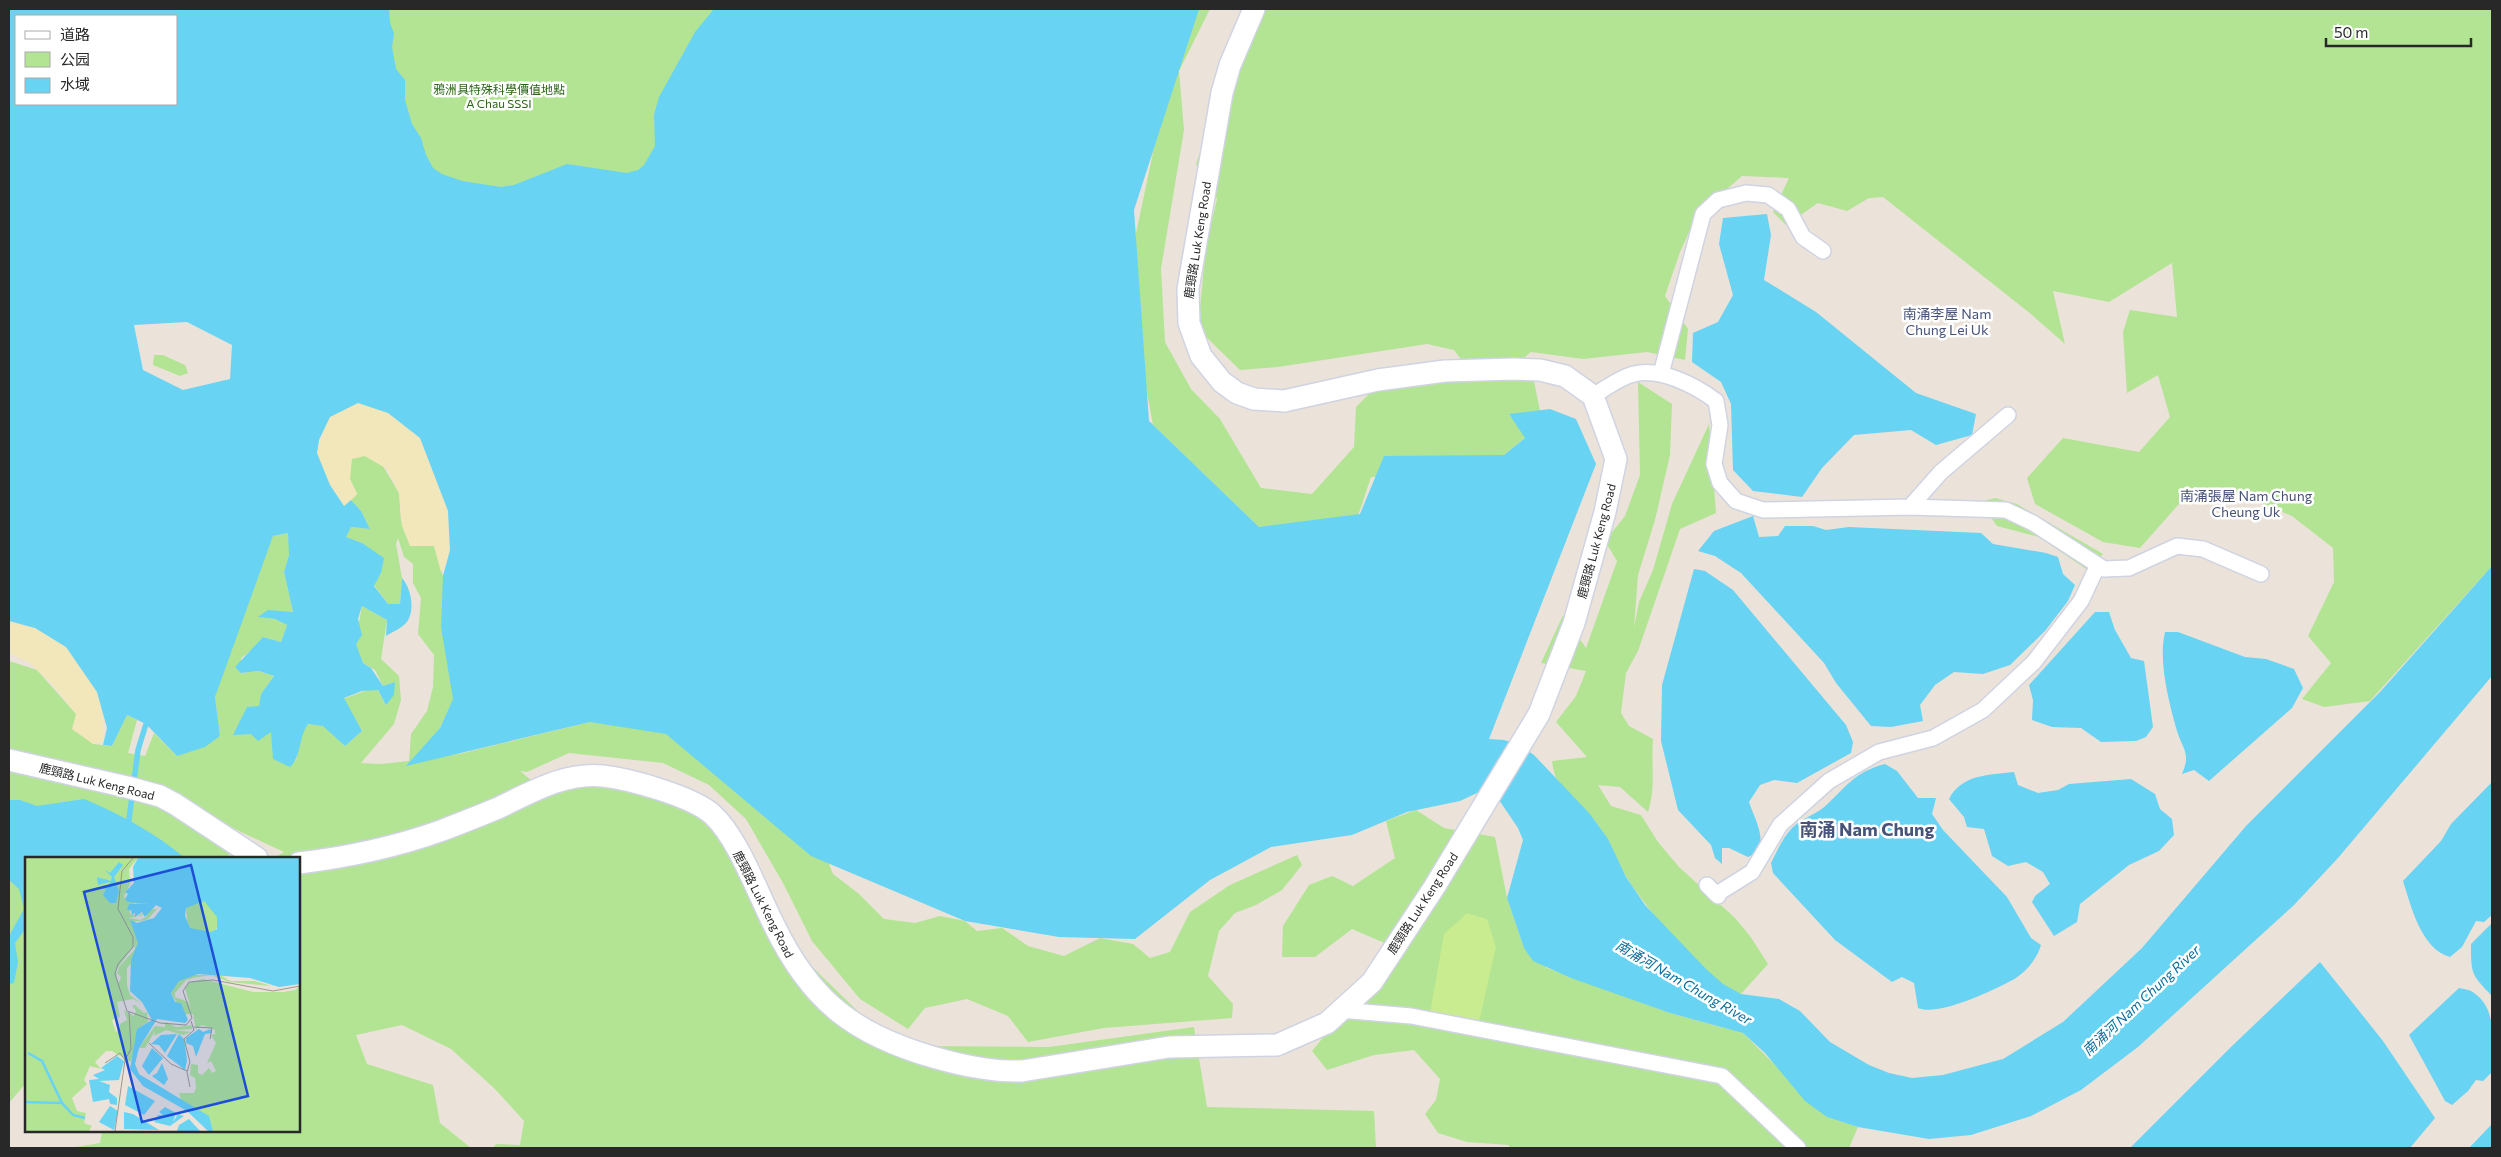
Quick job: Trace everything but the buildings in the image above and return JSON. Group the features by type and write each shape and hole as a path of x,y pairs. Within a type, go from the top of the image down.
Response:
{"street":[{"name":"鹿頸路 Luk Keng Road","path":"300,862 352,856 387,848 483,814 560,780 602,776 623,780 683,798 704,807 715,816 738,852 787,951 820,996 854,1025 890,1043 919,1054 965,1066 1011,1071 1047,1068 1168,1047 1277,1045 1327,1023 1372,982 1435,886 1539,714 1574,623 1605,512 1616,459 1593,396 1565,376 1529,369 1478,370 1404,376 1275,401 1244,396 1230,389 1215,376 1202,356 1192,334 1188,312 1188,289 1222,93 1230,65 1254,9"},
{"path":"1661,374 1704,214 1718,200 1746,193 1768,195 1788,209 1803,237 1823,251"},
{"path":"1593,396 1634,374 1661,374 1696,386 1716,400 1720,425 1714,464 1720,483 1736,501 1763,510 1910,507 2006,510 2034,523 2104,569 2129,568 2177,546 2203,549 2261,574"},
{"path":"1910,507 1941,472 2008,415"},
{"path":"1707,885 1718,896 1720,892 1752,872 1780,826 1829,781 1879,752 1933,738 1983,710 2034,662 2081,601 2098,565"},
{"name":"鹿頸路 Luk Keng Road","path":"9,760 127,786 160,796 255,857"},
{"path":"1340,1010 1411,1016 1722,1076 1798,1148"}],"green space":[{"name":"鴉洲具特殊科學價值地點 A Chau SSSI","path":"386,9 743,9 639,192 505,194 453,182 406,152"},
{"path":"1178,9 1210,9 1179,71 1184,130 1161,269 1165,342 1191,389 1220,419 1261,488 1312,494 1354,447 1356,407 1387,376 1472,374 1454,350 1427,344 1278,367 1240,370 1198,329 1206,246 1217,199 1196,164 1218,99 1260,9 2492,9 2492,566 2370,701 2324,707 2302,699 2331,663 2308,636 2334,582 2333,548 2292,516 2237,493 2186,496 2140,548 2103,542 2035,504 2027,478 2063,438 2139,452 2170,417 2158,375 2127,393 2123,332 2130,310 2177,317 2172,263 2109,302 2053,291 2065,344 2031,314 1883,197 1869,198 1847,211 1818,203 1786,225 1773,212 1789,178 1742,176 1697,215 1680,252 1665,296 1688,329 1685,360 1647,352 1583,359 1531,352 1502,377 1534,381 1540,411 1509,415 1528,435 1504,455 1398,477 1371,477 1357,519 1259,527 1153,425 1126,281 1155,143"},
{"path":"154,355 163,355 185,365 188,373 180,376 153,365"},
{"path":"1638,382 1672,404 1670,455 1655,520 1638,575 1634,628 1639,602 1653,570 1672,504 1709,424 1716,513 1680,529 1638,651 1626,673 1621,713 1629,726 1653,739 1653,785 1648,812 1620,787 1598,785 1611,806 1641,815 1658,842 1679,867 1735,918 1750,936 1768,964 1741,994 1712,976 1679,944 1627,878 1598,825 1567,791 1554,773 1552,761 1587,757 1556,722 1576,696 1586,671 1541,663 1563,615 1586,648 1617,561 1605,541 1625,516 1640,475"},
{"path":"347,456 365,456 383,466 399,493 401,521 434,546 446,586 455,696 430,748 418,759 459,754 590,722 677,732 819,838 833,874 859,894 884,919 915,923 940,916 965,921 977,931 1002,928 1028,946 1064,956 1100,938 1133,944 1150,958 1170,952 1190,912 1230,885 1297,855 1302,865 1282,890 1256,905 1235,913 1219,931 1208,976 1233,1004 1232,1018 1104,1028 1028,1042 1008,1016 967,999 925,1008 908,1029 860,999 812,941 783,883 746,819 709,785 663,763 569,753 527,772 520,771 532,781 575,768 686,787 715,815 796,951 879,1032 921,1046 1049,1047 1194,1027 1207,1107 1374,1111 1376,1148 493,1148 496,1144 520,1145 524,1121 495,1089 451,1049 402,1025 356,1035 367,1064 433,1085 440,1123 471,1148 70,1148 100,1143 102,1132 300,1132 300,857 276,857 284,852 154,787 27,753 177,811 230,848 229,857 25,857 25,1084 9,1103 9,752 23,752 9,751 9,661 37,670 76,714 93,744 112,746 127,715 137,720 128,753 145,756 154,733 177,756 220,736 215,697 225,658 273,536 288,533 290,552 284,572 293,612 268,611 259,617 275,619 287,625 281,642 263,637 255,648 241,658 241,673 259,671 274,676 261,694 271,732 296,761 302,733 308,724 327,726 345,746 362,731 343,699 376,687 386,705 395,682 383,686 375,670 363,663 355,643 362,606 387,620 381,659 399,676 401,700 394,724 361,763 381,764 409,761 411,734 427,711 433,687 434,655 418,634 421,598 413,583 413,564 404,557 398,538 396,544 402,578 400,604 388,604 374,585 381,573 362,543 345,537 351,527 370,529 361,511 351,500 357,494 350,479"},
{"path":"1995,498 2017,504 2103,554 2086,569 2039,537 1997,526 1980,502"},
{"path":"1416,810 1444,828 1495,837 1507,898 1524,948 1547,968 1670,1013 1743,1033 1827,1117 1858,1127 1849,1148 1509,1148 1509,1145 1467,1142 1438,1133 1425,1114 1436,1100 1440,1079 1414,1050 1374,1055 1327,1070 1312,1051 1348,1007 1387,944 1352,929 1315,957 1282,957 1283,926 1309,885 1332,876 1353,886 1395,858 1386,821"},
{"path":"1467,913 1487,919 1496,947 1479,1022 1430,1013 1444,934"}],"sand":[{"path":"352,403 374,403 400,416 420,438 448,511 449,557 441,572 434,546 410,546 402,526 399,493 387,469 365,456 352,459 350,479 357,494 345,507 328,482 317,453 327,419"},
{"path":"9,621 37,629 66,647 97,692 103,716 104,741 93,744 72,729 76,714 53,685 30,663 9,653"}],"water":[{"name":"南涌河 Nam Chung River","path":"9,9 389,9 390,23 394,33 392,47 396,69 405,80 405,100 412,124 421,138 426,155 433,168 442,174 462,181 501,187 514,185 567,164 627,173 638,170 644,165 655,146 654,115 659,97 695,32 714,9 1199,9 1134,210 1149,421 1259,527 1360,514 1384,456 1504,455 1525,438 1509,414 1550,409 1576,419 1596,464 1489,739 1504,740 1518,744 1534,755 1590,814 1608,839 1626,877 1645,905 1706,969 1723,984 1741,994 1779,999 1800,1011 1830,1042 1869,1065 1889,1073 1912,1078 1943,1075 2003,1059 2063,1022 2142,948 2246,826 2380,692 2492,566 2492,676 2338,858 2294,905 2138,1047 2081,1090 2031,1116 1971,1135 1929,1139 1858,1127 1827,1117 1805,1101 1765,1053 1743,1033 1670,1013 1571,978 1533,961 1524,948 1507,898 1523,840 1518,828 1499,800 1488,793 1479,792 1460,801 1407,812 1352,835 1271,847 1210,880 1135,939 1059,937 965,921 811,856 666,734 590,722 406,766 440,728 453,699 441,627 443,576 450,550 448,511 420,438 388,413 358,403 330,417 319,440 317,453 330,485 344,506 351,500 361,511 370,529 351,527 346,537 362,543 384,558 381,573 374,586 388,604 400,604 402,578 410,593 412,606 406,623 386,636 387,620 362,606 358,619 362,635 356,644 363,663 371,668 383,686 395,682 394,695 386,705 378,690 362,691 344,698 362,731 345,746 323,726 308,724 294,763 290,767 273,759 271,732 258,741 251,734 233,735 247,707 259,706 261,694 274,676 259,671 241,673 235,667 263,637 281,642 287,625 275,619 258,617 268,610 293,612 284,572 289,555 288,533 273,536 215,697 220,736 205,747 177,756 146,724 127,715 112,746 103,745 107,728 97,692 66,647 35,628 9,621","holes":["187,322 232,345 230,379 183,390 143,370 134,325"]},
{"path":"1767,214 1771,235 1764,280 1816,312 1916,393 1976,414 1972,435 1936,445 1911,430 1854,435 1822,468 1802,497 1753,491 1733,470 1731,404 1721,382 1692,362 1693,333 1718,322 1733,295 1719,244 1723,218"},
{"path":"1753,516 1759,537 1778,536 1785,526 1813,526 1826,530 1849,527 1981,533 1993,544 2046,553 2058,557 2063,574 2075,585 2068,601 2045,631 2010,665 1983,674 1954,672 1935,685 1920,705 1923,721 1891,727 1871,726 1836,683 1824,663 1741,573 1715,556 1698,551 1714,531"},
{"path":"1694,569 1705,571 1733,590 1846,725 1853,742 1851,753 1797,783 1774,780 1760,785 1749,802 1760,832 1761,840 1759,847 1755,853 1748,857 1729,848 1722,848 1722,864 1715,858 1711,845 1678,810 1661,741 1662,685"},
{"path":"2095,612 2109,612 2115,630 2131,658 2144,661 2153,727 2146,737 2136,741 2101,742 2081,728 2052,727 2032,720 2033,700 2029,685"},
{"path":"2165,632 2178,632 2245,657 2266,659 2294,669 2303,688 2292,708 2209,781 2194,770 2182,774 2186,756 2177,731 2165,682 2163,644"},
{"path":"1885,764 1897,771 1918,798 1936,798 1932,814 1943,830 2007,897 2031,938 2041,945 2031,963 2016,978 1967,1001 1939,1009 1927,1010 1918,1008 1914,983 1902,977 1892,982 1835,940 1773,873 1771,863 1783,840 1793,827 1823,808 1857,776 1874,767"},
{"path":"2014,772 2018,785 2038,793 2058,790 2069,784 2131,779 2155,794 2160,809 2172,819 2174,835 2159,851 2129,865 2080,904 2077,922 2054,936 2032,902 2035,896 2050,884 2043,872 2026,862 2008,866 1992,856 1984,829 1967,827 1964,817 1949,799 1954,791 1969,780 1986,775"},
{"path":"2492,782 2492,915 2484,922 2476,921 2462,947 2450,957 2440,952 2424,936 2403,881 2441,841 2451,824"},
{"path":"84,799 137,825 162,840 184,857 25,857 25,929 15,943 18,962 14,983 9,984 9,936 24,909 19,889 9,880 9,800 20,800 37,806"},
{"path":"2492,923 2492,996 2476,978 2471,962 2471,944"},
{"path":"2320,962 2383,1041 2435,1118 2410,1148 2130,1148 2231,1047"},
{"path":"2459,988 2473,992 2482,1000 2491,1019 2493,1040 2492,1072 2483,1081 2476,1080 2468,1091 2452,1105 2445,1101 2409,1035"},
{"path":"2492,1124 2492,1148 2469,1148"}],"waterway":[{"path":"128,827 138,750 146,724"}],"district":[{"name":"南涌李屋 Nam Chung Lei Uk","path":"1947,322"},
{"name":"南涌張屋 Nam Chung Cheung Uk","path":"2246,504"},
{"name":"南涌 Nam Chung","path":"1867,829"}]}
